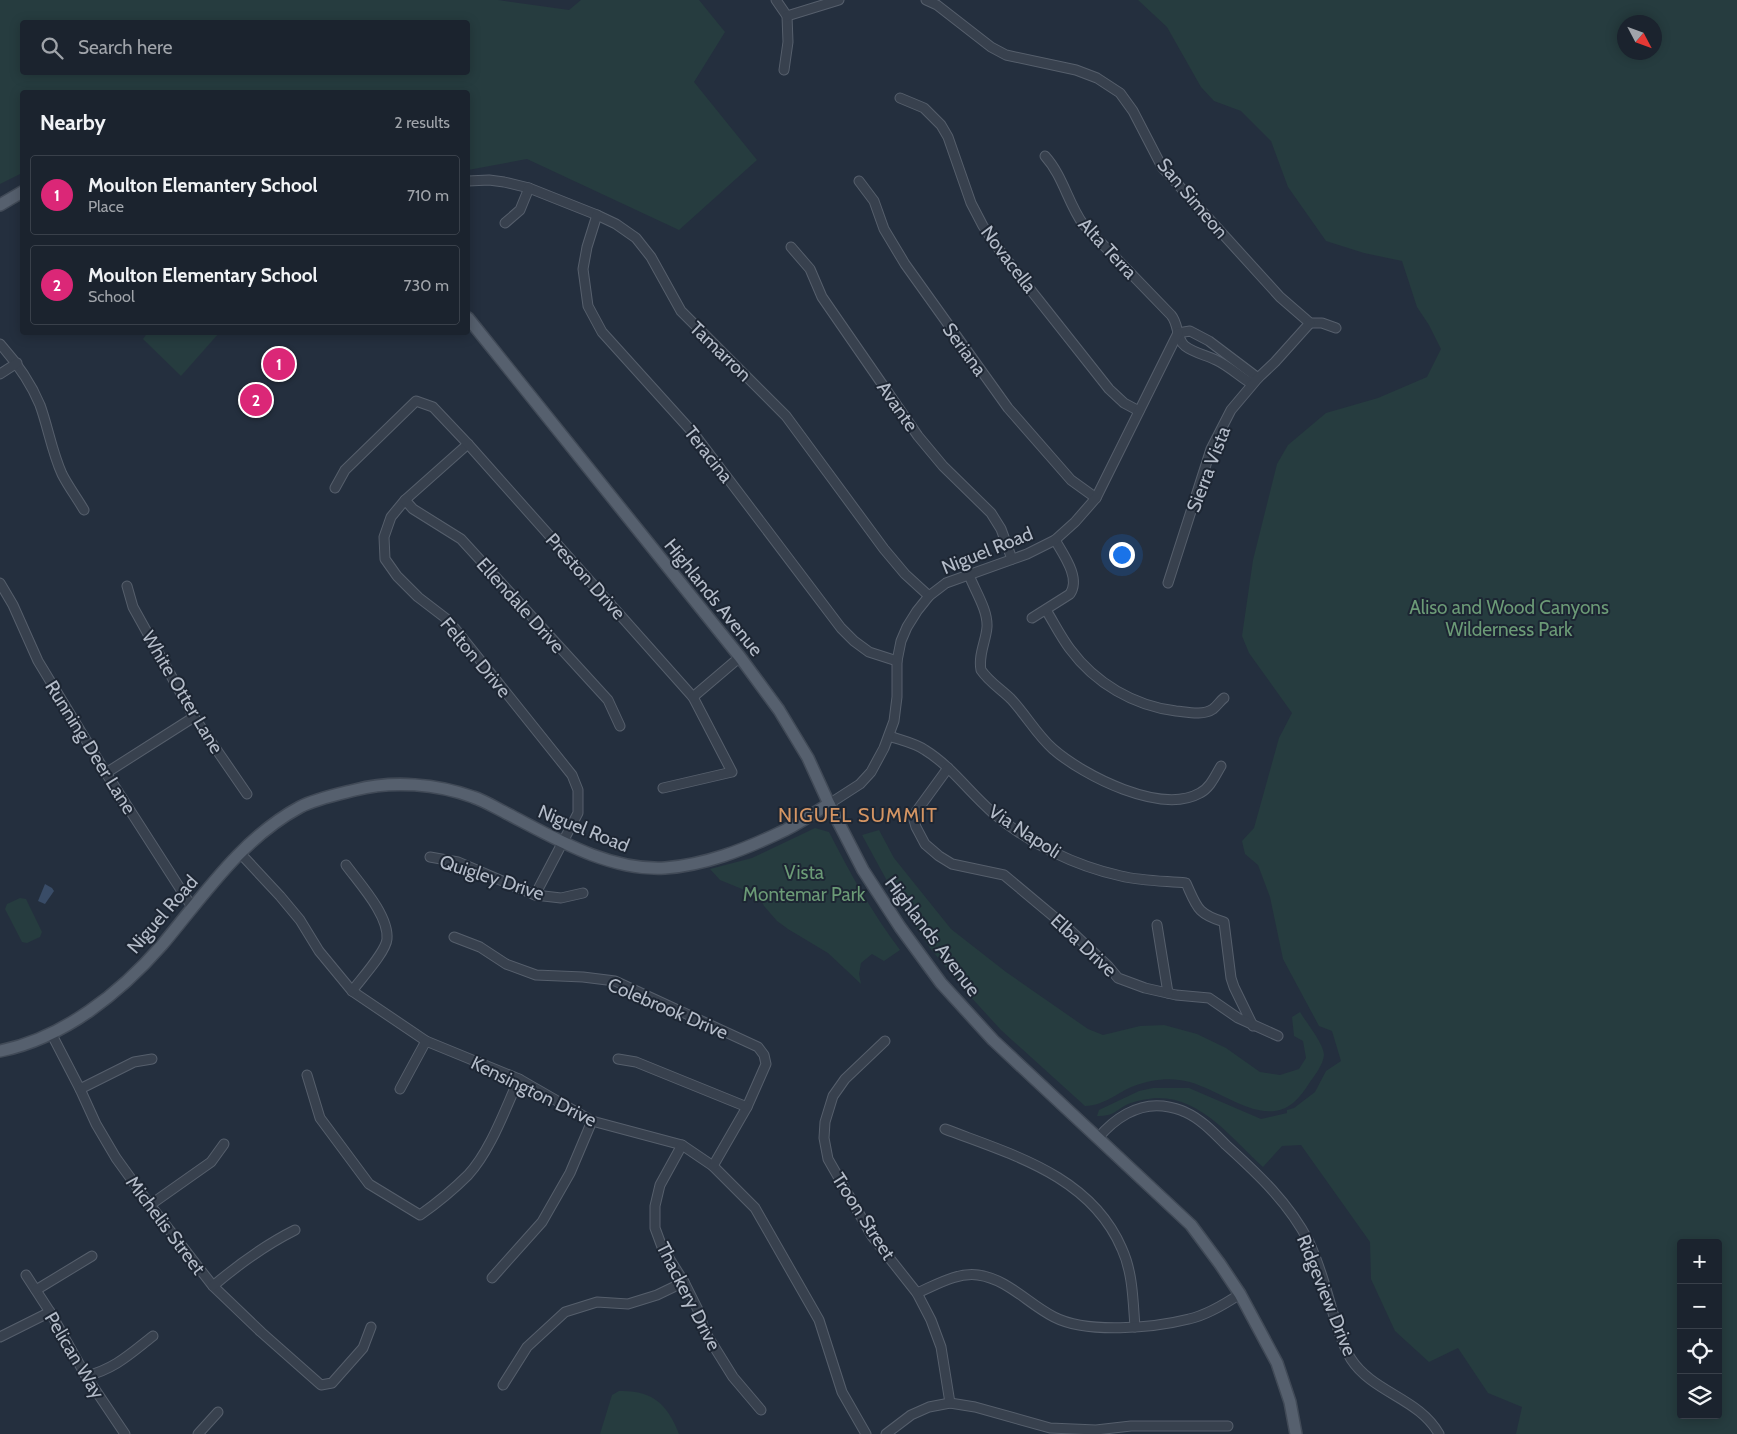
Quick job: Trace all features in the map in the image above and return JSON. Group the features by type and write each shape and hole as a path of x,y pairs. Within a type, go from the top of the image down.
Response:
{"main road":[{"path":"0,205 20,193"},
{"name":"Highlands Avenue","path":"470,320 740,657 779,710 808,758 828,804 863,870 900,927 941,983 993,1040 1191,1225 1220,1264 1240,1294 1277,1362 1290,1402 1296,1434"},
{"name":"Niguel Road","path":"0,1051 51,1033 90,1011 122,986 161,946 192,907 240,853 270,827 302,806 357,789 384,784 444,788 475,797 563,843 611,862 638,867 663,868 706,862 780,833 828,804"}],"street":[{"path":"776,0 787,16 788,42 784,70"},
{"path":"787,16 839,0"},
{"name":"San Simeon","path":"926,0 937,5 983,41 1006,54 1076,70 1097,78 1120,93 1133,111 1162,167 1280,297 1310,322 1336,328"},
{"name":"Novacella","path":"900,98 924,108 941,125 948,137 971,203 982,226 1109,389 1124,403 1139,411"},
{"name":"Alta Terra","path":"1046,156 1059,176 1073,208 1083,224 1171,314 1178,326 1178,332 1183,345 1217,360 1255,381"},
{"name":"Tamarron","path":"470,181 489,180 529,188 597,215 616,224 636,238 651,258 681,311 786,416 884,549 906,574 930,596"},
{"name":"Seriana","path":"858,181 874,201 884,229 905,264 1008,408 1071,480 1096,498"},
{"path":"505,223 520,210 529,188"},
{"name":"Teracina","path":"597,215 587,246 583,269 588,306 602,332 695,435 841,628 869,652 897,661"},
{"name":"Avante","path":"791,247 810,269 822,297 918,436 943,466 991,513 1001,529 1012,559"},
{"name":"Sierra Vista","path":"1168,583 1211,449 1231,410 1255,381 1275,362 1310,322"},
{"path":"1178,332 1190,332 1209,341 1255,381"},
{"name":"Niguel Road","path":"828,804 860,784 871,772 878,760 894,721 897,697 897,661 901,641 917,611 930,596 946,583 1028,554 1054,540 1075,522 1096,498 1178,332"},
{"path":"0,344 17,363 28,380 40,406 50,442 62,474 84,510"},
{"path":"0,374 17,363"},
{"name":"Preston Drive","path":"335,488 345,470 416,401 433,407 693,697 732,772 663,788"},
{"name":"Felton Drive","path":"468,444 405,500 391,517 384,537 385,559 397,576 418,597 448,620 572,775 578,790 578,812 535,895"},
{"name":"Ellendale Drive","path":"405,500 413,509 460,539 608,700 620,726"},
{"path":"1032,618 1070,594 1074,588 1074,580 1067,561 1054,540"},
{"path":"969,575 986,615 987,627 982,653 982,670 1012,700 1057,752 1091,776 1130,791 1164,799 1186,799 1200,793 1210,785 1221,766"},
{"name":"Running Deer Lane","path":"0,583 13,605 38,661 106,774 192,907"},
{"name":"White Otter Lane","path":"127,586 133,607 194,717 247,794"},
{"path":"1046,610 1070,649 1085,666 1105,684 1138,702 1155,708 1196,713 1212,710 1224,698"},
{"path":"693,697 740,657"},
{"path":"106,774 194,717"},
{"name":"Via Napoli","path":"889,736 923,748 948,768 993,813 1037,843 1063,856 1082,865 1123,876 1186,883 1201,912 1212,919 1224,922 1231,978 1253,1026"},
{"name":"Elba Drive","path":"948,768 916,812 914,820 925,844 938,856 952,864 1004,875 1071,931 1118,978 1132,984 1168,993 1209,998 1253,1026 1278,1036"},
{"name":"Kensington Drive","path":"240,853 300,920 319,951 352,991 426,1041 519,1079 592,1121 682,1145 713,1166 755,1208 819,1320 842,1392 866,1434"},
{"name":"Quigley Drive","path":"430,858 458,862 535,895 561,898 583,893"},
{"path":"346,865 378,909 387,940 379,956 352,991"},
{"path":"1157,925 1168,993"},
{"name":"Colebrook Drive","path":"454,937 480,947 506,964 536,975 583,977 615,981 758,1047 764,1055 766,1064 747,1107"},
{"name":"Michelis Street","path":"51,1033 96,1124 116,1158 213,1286 261,1332 321,1386 332,1383 364,1348 372,1328"},
{"path":"400,1089 426,1041"},
{"name":"Troon Street","path":"885,1041 845,1079 833,1096 825,1122 824,1138 828,1160 872,1236 917,1293 931,1320 940,1347 950,1403"},
{"path":"80,1090 134,1062 152,1059"},
{"path":"618,1059 636,1062 747,1107 713,1166"},
{"path":"307,1075 320,1118 369,1184 420,1215 444,1197 468,1174 479,1160 519,1079"},
{"name":"Ridgeview Drive","path":"1098,1138 1110,1124 1128,1112 1144,1107 1162,1106 1184,1111 1204,1124 1265,1180 1292,1215 1308,1241 1320,1268 1340,1336 1350,1358 1364,1376 1419,1410 1439,1434"},
{"path":"492,1278 542,1222 570,1173 592,1121"},
{"path":"945,1129 1023,1158 1080,1193 1099,1210 1123,1249 1130,1273 1135,1328"},
{"path":"150,1205 211,1162 224,1144"},
{"name":"Thackery Drive","path":"682,1145 660,1185 655,1206 655,1228 662,1247 684,1282 698,1310 705,1332 733,1378 761,1410"},
{"path":"213,1286 239,1264 274,1240 295,1230"},
{"path":"36,1290 92,1256"},
{"path":"917,1293 962,1274 979,1275 1003,1283 1054,1317 1078,1326 1135,1328 1190,1319 1224,1304 1240,1294"},
{"name":"Pelican Way","path":"26,1275 50,1312 86,1376 123,1433"},
{"path":"503,1385 527,1347 565,1312 596,1302 628,1304 657,1295 684,1282"},
{"path":"0,1337 50,1312"},
{"path":"86,1376 116,1365 153,1336"},
{"path":"886,1434 911,1415 929,1407 950,1403 975,1407 1050,1428 1096,1430 1131,1426 1228,1426"},
{"path":"198,1434 218,1412"}],"green space":[{"path":"0,0 498,0 569,10 581,0 699,0 725,32 694,82 757,160 679,230 527,159 470,170 470,90 20,90 20,174 0,184"},
{"name":"Aliso and Wood Canyons Wilderness Park","path":"1138,0 1737,0 1737,1434 1516,1434 1522,1407 1488,1393 1458,1348 1429,1362 1395,1331 1371,1279 1370,1242 1301,1145 1282,1146 1263,1167 1215,1121 1187,1104 1172,1099 1155,1098 1138,1101 1128,1104 1111,1114 1097,1116 1099,1110 1139,1091 1153,1088 1189,1088 1261,1119 1287,1113 1287,1110 1294,1108 1315,1092 1326,1071 1341,1061 1332,1031 1319,1026 1283,959 1270,897 1258,865 1245,854 1242,841 1254,828 1279,738 1292,713 1249,653 1242,636 1253,560 1277,464 1288,445 1326,413 1378,398 1427,377 1441,349 1417,307 1402,261 1364,253 1326,241 1288,187 1271,141 1241,111 1214,101 1201,87 1167,27"},
{"path":"146,335 217,335 181,376 143,339"},
{"name":"Vista Montemar Park","path":"815,828 829,832 862,892 900,950 884,961 872,954 861,963 859,974 861,984 828,953 777,921 764,906 759,896 720,880 710,869 752,858"},
{"path":"879,830 894,858 951,929 1006,972 1088,1029 1103,1035 1140,1026 1164,1025 1197,1034 1226,1048 1260,1072 1280,1075 1299,1069 1306,1058 1303,1041 1294,1036 1292,1017 1300,1012 1323,1050 1324,1055 1320,1066 1298,1098 1280,1110 1266,1111 1252,1108 1193,1083 1173,1079 1139,1084 1105,1101 1085,1106 1001,1030 930,948 898,901 862,835"},
{"path":"20,898 26,899 42,932 40,937 27,943 22,942 5,909 7,904"},
{"path":"619,1391 641,1393 657,1401 669,1414 679,1434 600,1434 612,1395"}],"water":[{"path":"45,884 54,891 45,904 38,901"}],"place":[{"name":"Moulton Elemantery School","path":"279,364"},
{"name":"Moulton Elementary School","path":"256,400"}],"district":[{"name":"NIGUEL SUMMIT","path":"858,815"}]}
